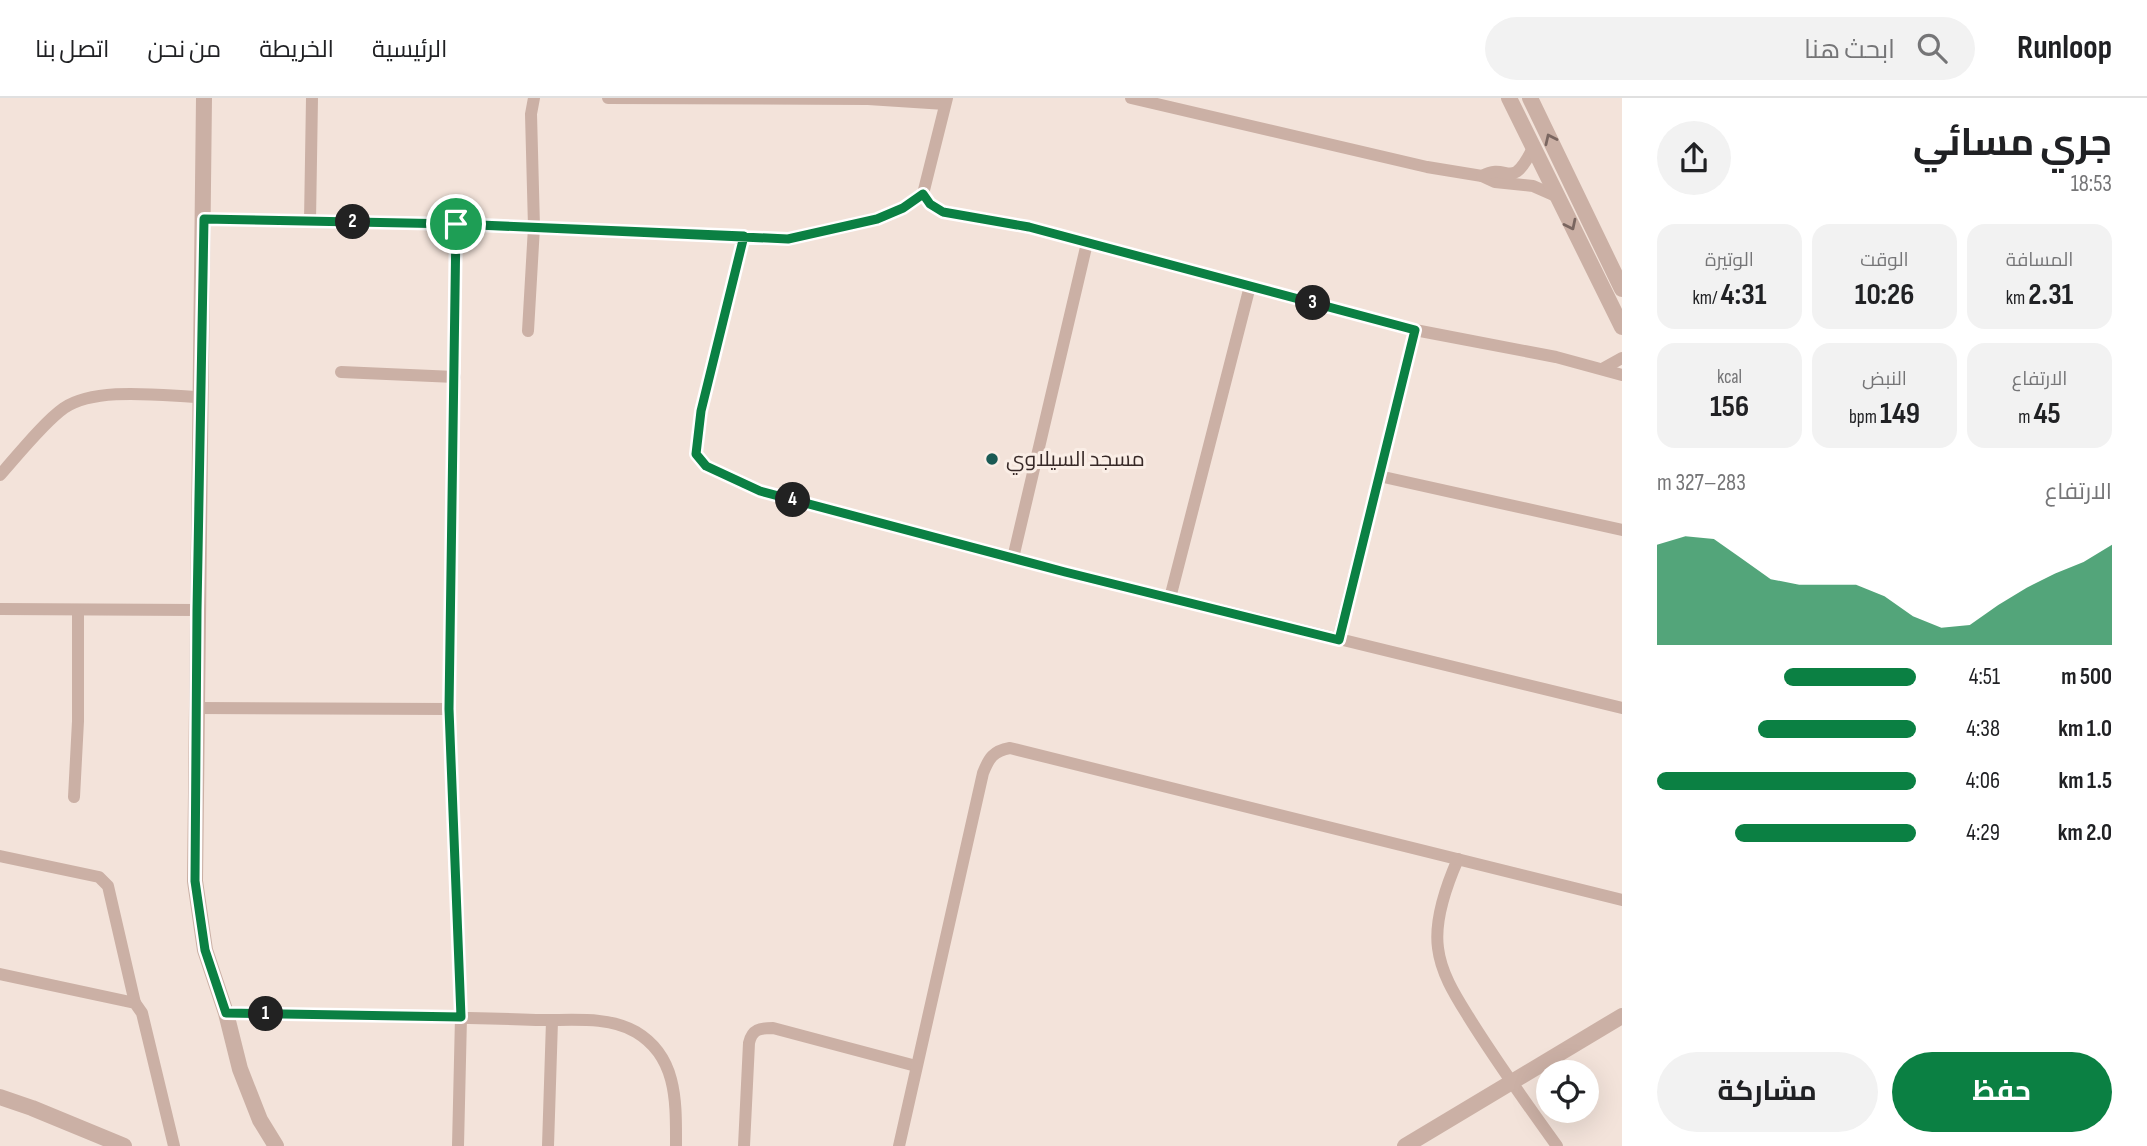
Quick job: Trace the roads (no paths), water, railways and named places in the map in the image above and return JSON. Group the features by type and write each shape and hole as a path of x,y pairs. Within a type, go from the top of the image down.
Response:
{"street":[{"path":"204,98 196,894 205,950 226,1013 240,1069 260,1120 276,1146"},
{"path":"310,221 313,98"},
{"path":"528,331 534,227 531,114 533,98"},
{"path":"204,219 456,224 788,239 877,219 903,208 923,194 946,101 608,98"},
{"path":"1131,98 1427,167 1482,176 1495,182 1533,186 1558,197"},
{"path":"1508,98 1622,327"},
{"path":"1530,98 1622,289"},
{"path":"1482,176 1492,172 1517,172 1525,165 1534,148"},
{"path":"923,194 930,204 943,212 1029,227 1415,330 1604,368 1622,375"},
{"path":"456,224 449,709 461,1017 458,1146"},
{"path":"744,236 701,411 696,454 706,466 760,491 1013,558 1622,708"},
{"path":"1013,558 1087,243"},
{"path":"1170,598 1250,286"},
{"path":"1339,640 1415,330"},
{"path":"1604,368 1622,358"},
{"path":"341,372 455,377"},
{"path":"0,475 61,410 84,398 126,395 202,397"},
{"path":"1379,476 1622,530"},
{"path":"0,609 197,610"},
{"path":"74,797 78,722 78,611"},
{"path":"196,708 449,709"},
{"path":"900,1146 984,773 988,760 1000,750 1010,748 1622,900"},
{"path":"0,856 99,877 108,886 135,1003 142,1013 174,1146"},
{"path":"1458,859 1449,880 1439,922 1437,945 1441,963 1455,995 1511,1083 1556,1146"},
{"path":"0,974 135,1003"},
{"path":"226,1013 461,1017 616,1024 635,1032 662,1056 676,1097 676,1146"},
{"path":"1405,1146 1622,1016"},
{"path":"548,1146 552,1021"},
{"path":"744,1146 749,1043 751,1035 757,1029 773,1028 916,1066"},
{"path":"0,1097 124,1146"}],"place":[{"name":"مسجد السيلاوي","path":"992,459"}]}
